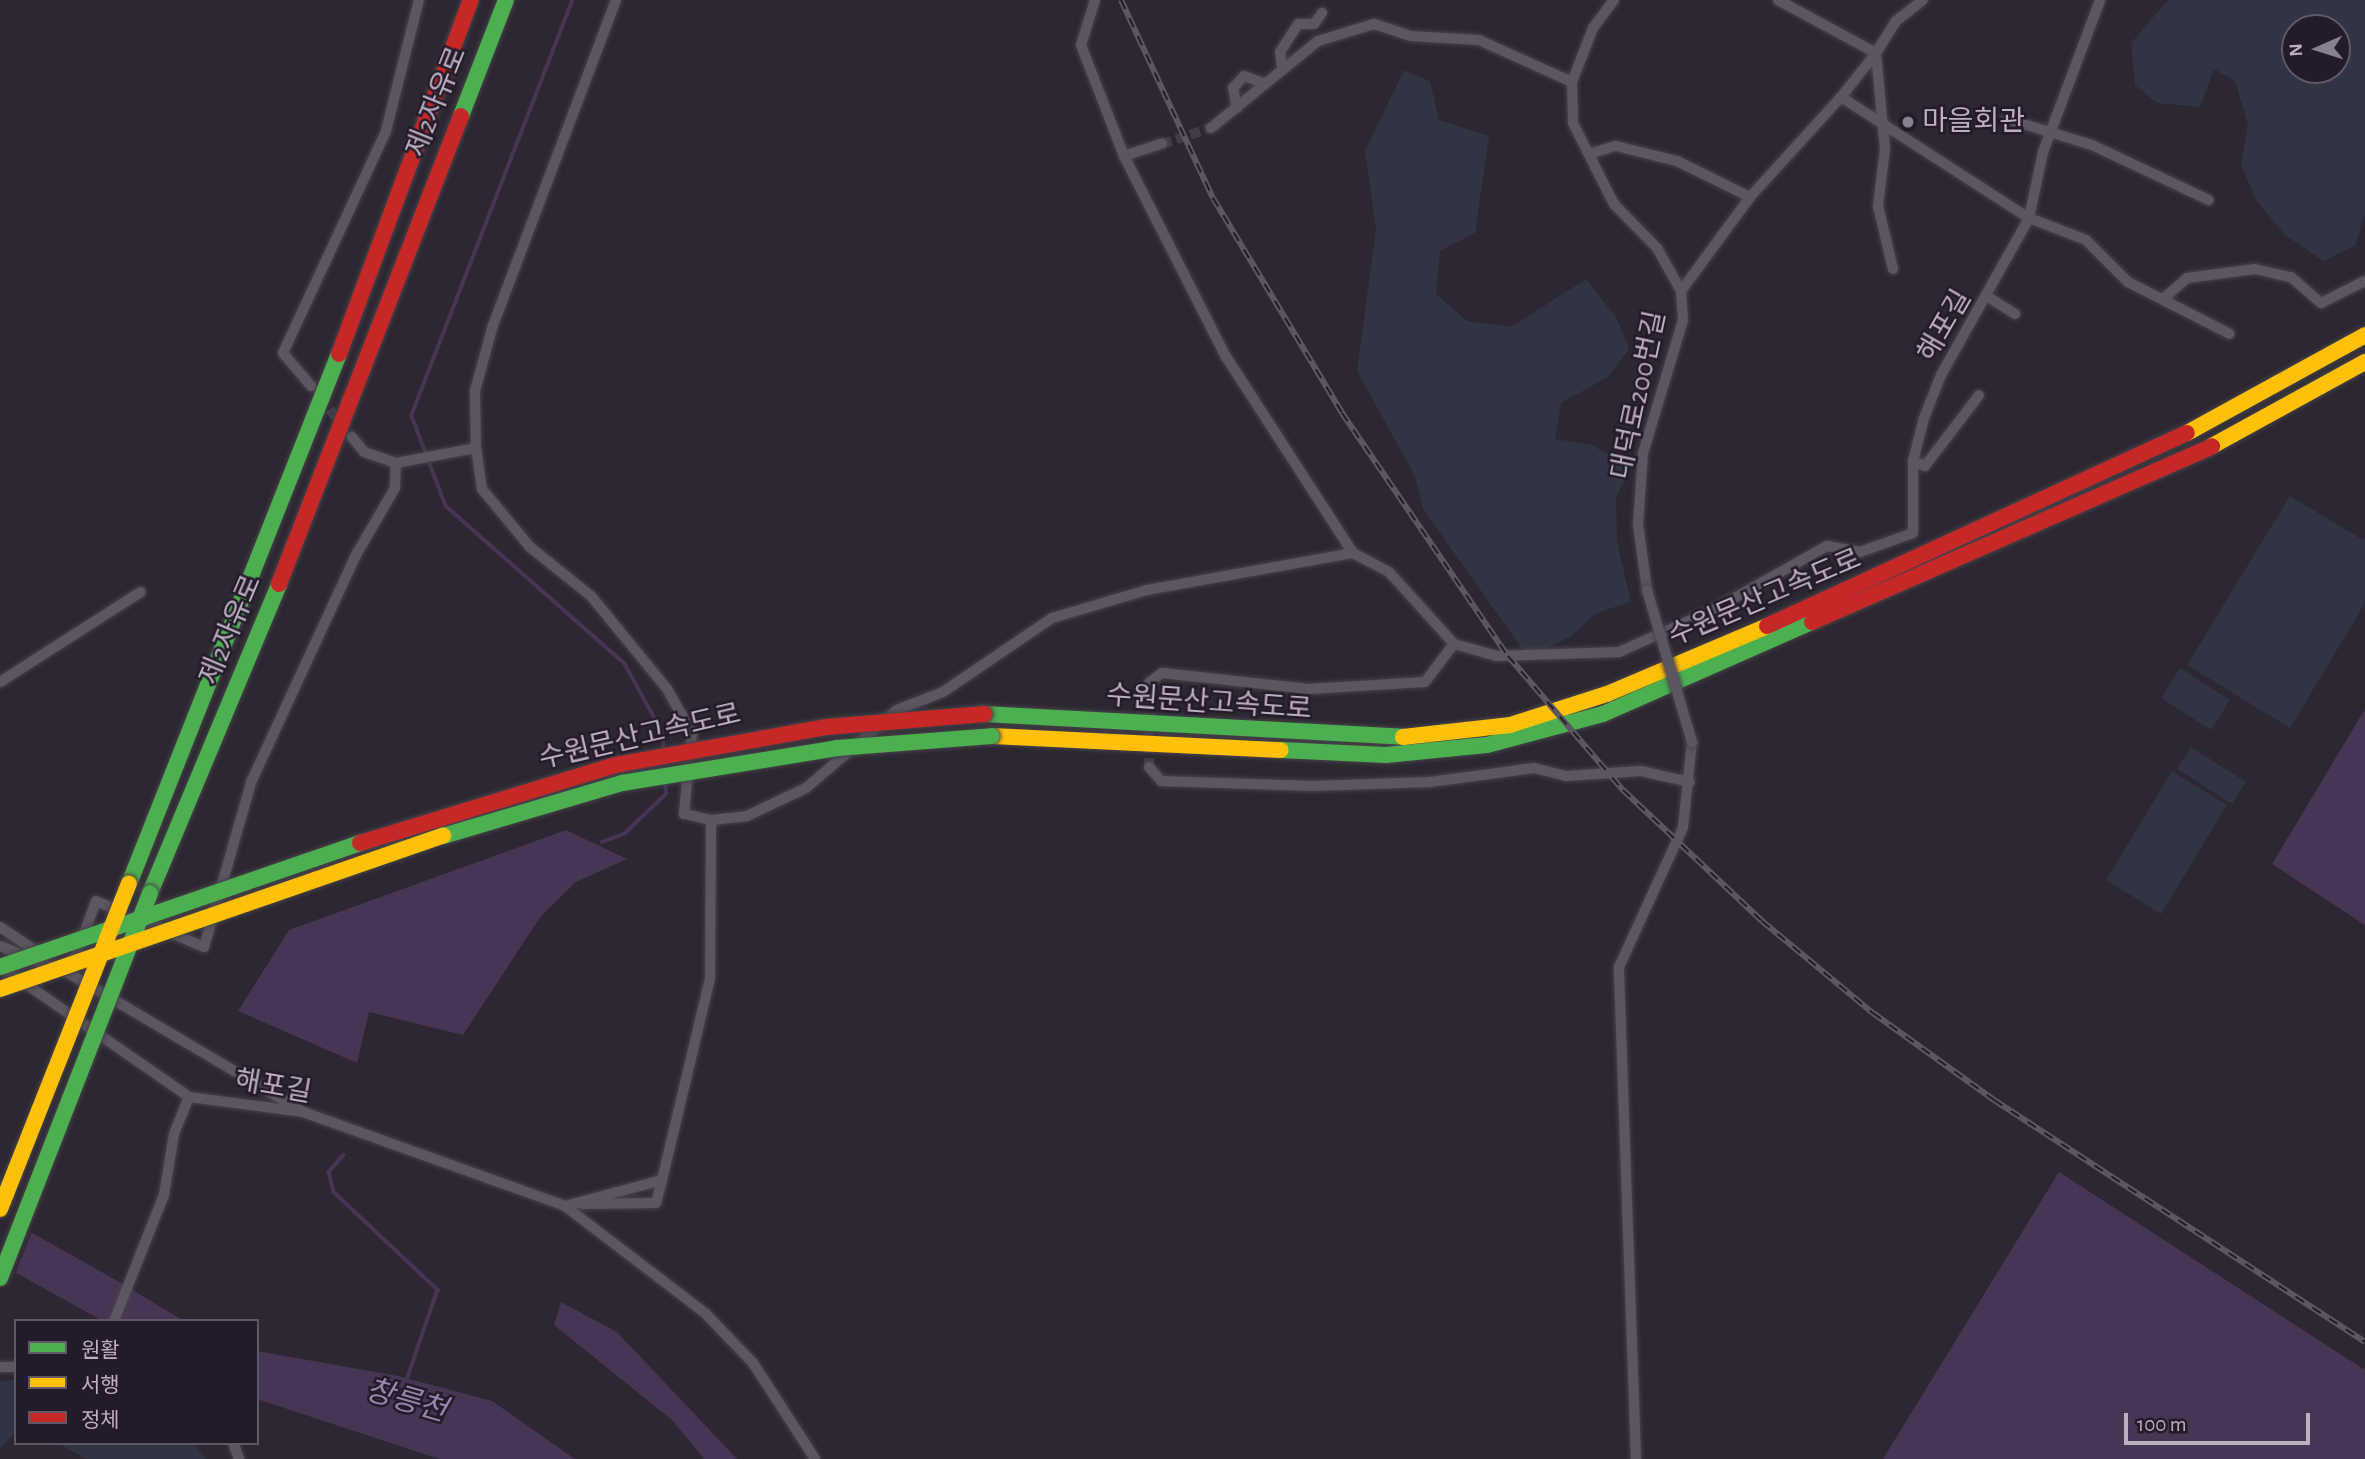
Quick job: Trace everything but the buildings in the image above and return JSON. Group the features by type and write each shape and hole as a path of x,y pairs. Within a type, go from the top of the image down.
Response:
{"highway":[{"name":"제2자유로","path":"0,1209 129,884 261,563 471,0"},
{"name":"제2자유로","path":"0,1278 150,892 283,575 506,0"},
{"name":"수원문산고속도로","path":"0,966 470,805 615,765 827,727 984,714 1384,739 1510,725 1607,694 1916,562 2219,418 2365,335"},
{"name":"수원문산고속도로","path":"0,989 478,824 622,783 825,749 992,736 1386,755 1487,745 1603,715 2225,440 2365,362"}],"street":[{"path":"311,386 283,353 386,131 419,0"},
{"path":"616,0 493,325 475,391 476,448 482,489 505,520 591,596 667,689 692,733 684,814 711,820 747,816 806,788 897,710 943,692 1052,618 1147,590 1353,553"},
{"path":"1095,0 1081,44 1124,156 1226,357 1353,553 1388,572 1454,644 1425,682 1309,689 1162,673 1149,683"},
{"name":"대덕로200번길","path":"1614,0 1593,27 1572,82 1573,123 1614,204 1657,248 1681,291 1682,320 1643,453 1638,524 1647,590 1692,742 1690,782 1683,827 1619,967 1636,1459"},
{"path":"1778,0 1876,52"},
{"path":"1681,291 1750,197 1840,97 1876,52 1896,21 1923,0"},
{"name":"해포길","path":"1454,644 1497,656 1619,652 1713,610 1827,546 1860,552 1913,533 1913,461 1941,375 1988,298 2029,218 2051,130 2099,0"},
{"path":"1282,66 1280,52 1298,24 1314,24 1322,13"},
{"path":"1211,128 1282,66 1318,41 1374,24 1410,36 1479,40 1572,82"},
{"path":"1876,52 1883,124 1878,206 1893,269"},
{"path":"1237,108 1233,88 1244,76 1264,83"},
{"path":"1840,97 2029,218 2086,240 2128,282 2230,334"},
{"path":"2007,118 2051,130 2209,200"},
{"path":"1124,156 1162,144"},
{"path":"1589,154 1616,146 1677,161 1750,197"},
{"path":"2163,299 2187,278 2255,269 2291,277 2321,303 2365,281"},
{"path":"1988,298 2015,314"},
{"path":"1913,461 1926,466 1979,394"},
{"path":"352,437 364,452 396,463 418,462 476,448"},
{"path":"69,974 96,901 204,947 252,780 340,588 395,488 396,463"},
{"path":"0,682 141,592"},
{"path":"1149,768 1161,781 1313,786 1430,782 1534,768 1566,776 1641,771 1690,782"},
{"path":"565,1206 656,1203 710,979 711,820"},
{"path":"0,927 69,974 303,1112"},
{"path":"0,946 69,974"},
{"name":"해포길","path":"0,966 189,1097 303,1112 565,1206"},
{"path":"115,1319 136,1275 189,1097"},
{"path":"565,1206 662,1180"},
{"path":"565,1206 705,1313 752,1363 815,1459"}],"shaded area":[{"path":"2168,0 2365,0 2365,213 2355,246 2323,261 2284,234 2256,200 2241,164 2248,125 2235,81 2214,69 2200,107 2157,103 2135,85 2131,43"},
{"path":"1404,70 1430,81 1439,120 1489,136 1475,233 1440,251 1436,294 1467,321 1511,327 1586,279 1616,317 1629,349 1608,377 1561,403 1555,439 1592,445 1631,468 1616,497 1617,542 1631,602 1596,613 1570,637 1528,657 1423,509 1415,476 1357,371 1376,229 1365,151"},
{"path":"2290,496 2365,541 2365,603 2290,728 2187,665"},
{"path":"2180,668 2230,700 2211,730 2161,698"},
{"path":"2191,747 2246,782 2232,804 2177,769"},
{"path":"2172,771 2227,805 2161,914 2106,880"},
{"path":"14,1379 14,1433 0,1449 0,1382"},
{"path":"61,1445 196,1445 206,1459 87,1459"}],"water":[{"path":"2365,709 2365,925 2272,864"},
{"path":"566,830 627,859 576,882 541,916 463,1035 369,1012 357,1063 238,1011 289,930"},
{"path":"2059,1172 2365,1370 2365,1459 1883,1459"},
{"path":"0,1215 181,1319 99,1319 0,1264"},
{"path":"561,1302 617,1332 737,1459 704,1459 672,1420 554,1325"},
{"name":"창릉천","path":"259,1351 398,1376 492,1401 575,1459 439,1459 259,1400"}],"pier":[{"path":"0,1211 33,1229 14,1276 0,1268"}],"waterway":[{"path":"573,0 412,416 446,506 625,664 663,733 664,749"},
{"path":"602,842 624,834 666,794 665,781"},
{"name":"창릉천","path":"344,1155 329,1172 334,1192 438,1290 407,1380"}],"tunnel":[{"path":"1162,144 1211,128"},
{"path":"320,398 352,437"},
{"path":"1149,683 1149,767"}],"railway":[{"path":"1121,0 1213,198 1342,413 1508,656 1623,790 1762,921 1873,1013 1994,1100 2365,1342"}],"traffic: fast":[{"path":"461,116 506,0"},
{"path":"129,884 339,354"},
{"path":"150,893 279,584"},
{"path":"1281,750 1386,755 1487,745 1603,714 1812,622"},
{"path":"984,714 1403,737"},
{"path":"443,836 622,783 837,748 992,736"},
{"path":"0,967 360,843"},
{"path":"0,1278 150,893"}],"traffic: slow":[{"path":"2187,433 2365,335"},
{"path":"2212,446 2365,362"},
{"path":"1403,737 1510,725 1607,694 1767,626"},
{"path":"992,736 1281,750"},
{"path":"0,989 443,836"},
{"path":"0,1209 129,884"}],"traffic: jam":[{"path":"339,354 471,0"},
{"path":"279,584 461,116"},
{"path":"1767,626 2187,433"},
{"path":"1812,622 2212,446"},
{"path":"360,843 615,765 826,727 984,714"}],"place":[{"name":"마을회관","path":"1908,122"}]}
